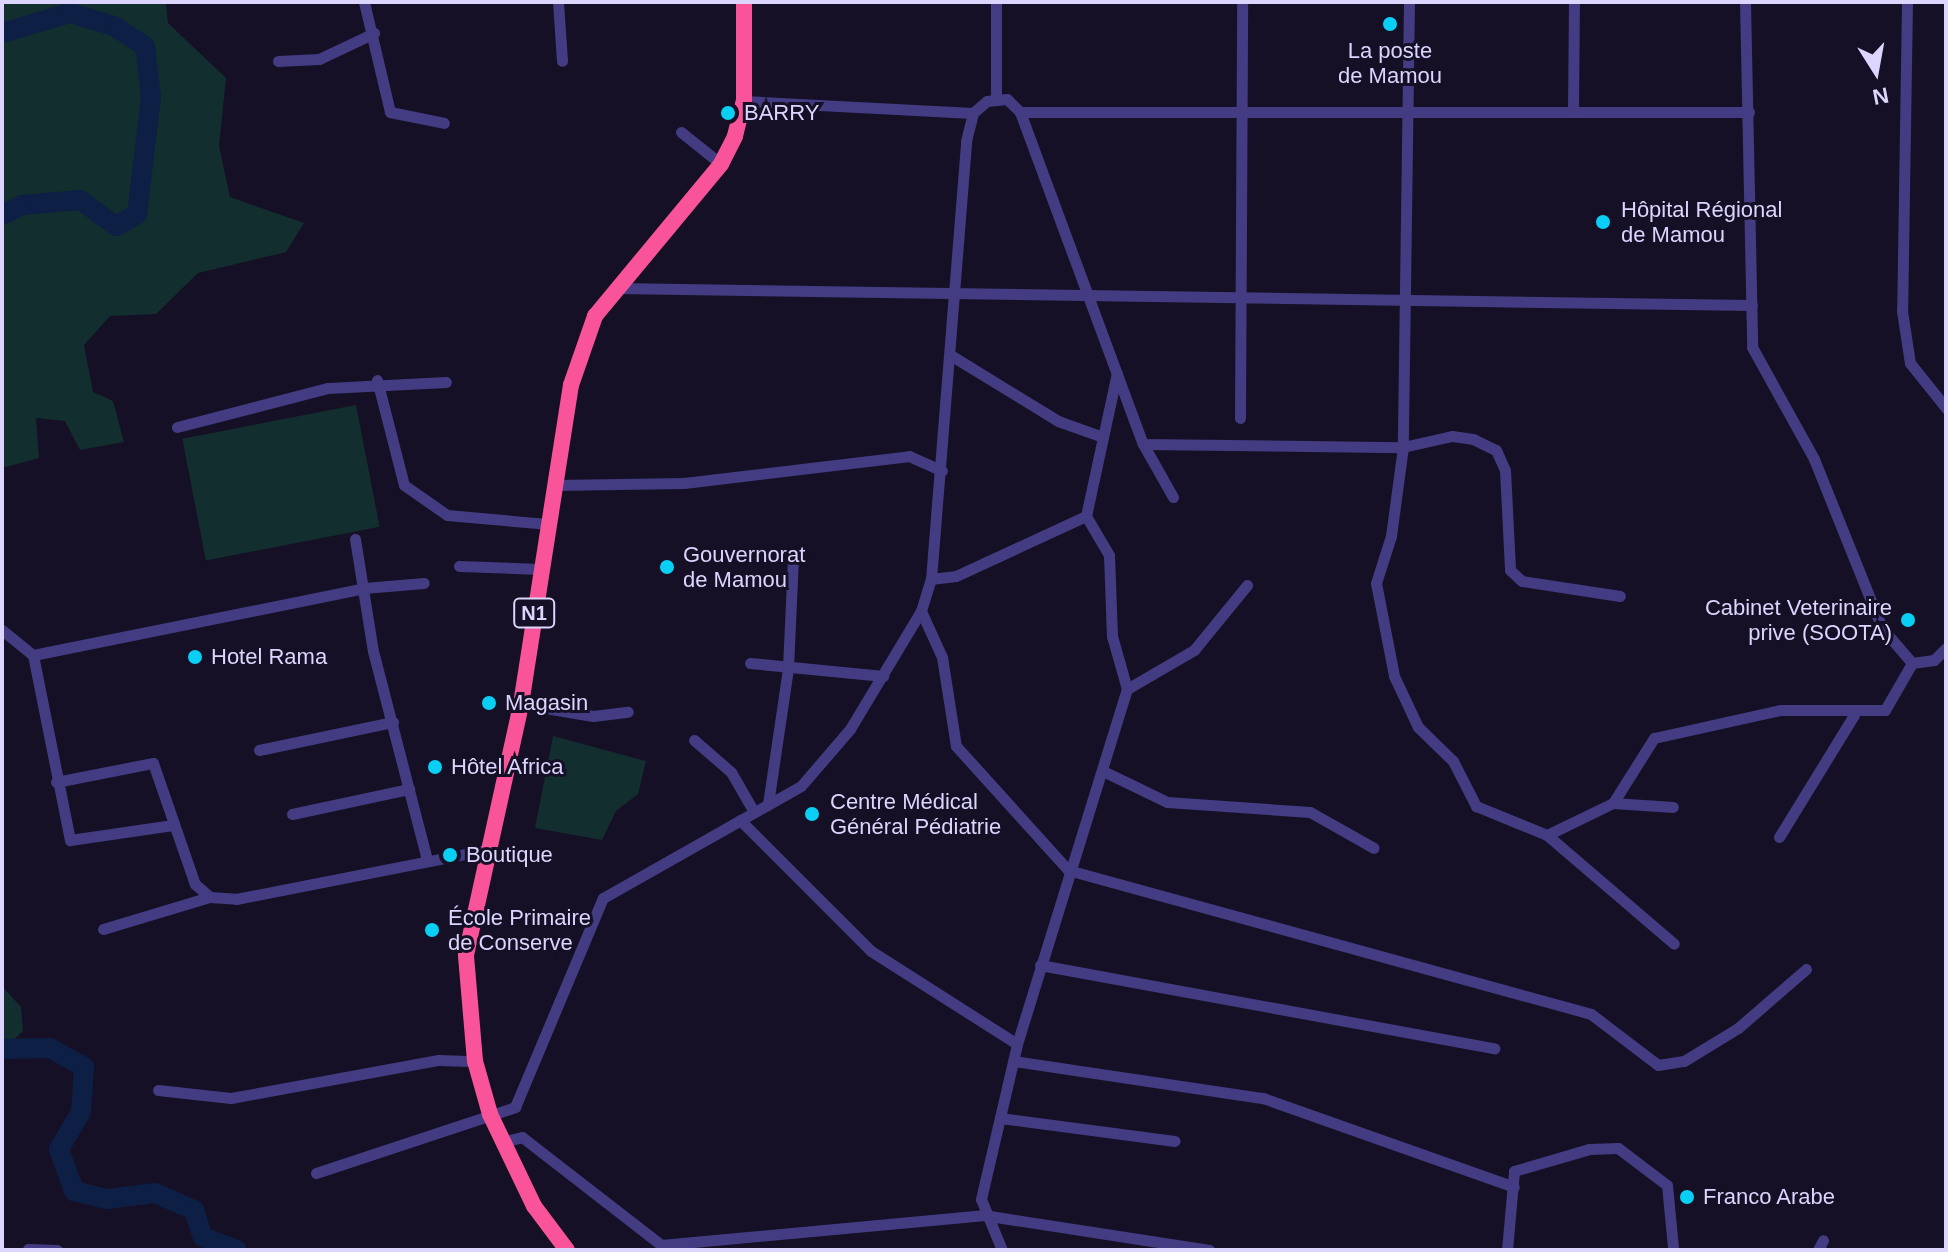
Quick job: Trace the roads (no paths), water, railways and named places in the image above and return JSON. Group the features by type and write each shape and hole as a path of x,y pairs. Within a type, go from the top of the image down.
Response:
{"highway":[{"name":"N1","path":"567,1250 501,1142 490,1114 475,1061 466,955 486,850 521,704 571,385 595,316 615,288 721,164 744,101 744,2"}],"street":[{"path":"364,2 374,33 390,112 444,123"},
{"path":"558,2 562,61"},
{"path":"996,2 996,98"},
{"path":"1240,418 1242,2"},
{"path":"1409,2 1403,447 1391,536 1376,583 1394,676 1418,727 1443,748 1476,806 1547,835 1674,944"},
{"path":"1573,112 1574,2"},
{"path":"1745,2 1752,347 1763,374 1814,459 1882,628 1912,663"},
{"path":"1907,2 1902,311 1910,363 1946,408"},
{"path":"278,61 319,59 374,33"},
{"path":"744,101 973,113 996,98"},
{"path":"996,98 1020,112 1749,112"},
{"path":"1020,112 1093,294 1143,444 1173,497"},
{"path":"316,1173 518,1102 603,898 768,804 816,772 883,676 921,611 931,579 973,113"},
{"path":"681,132 721,164"},
{"path":"615,288 1752,305"},
{"path":"952,356 1058,421 1100,436"},
{"path":"1002,1250 983,1215 1000,1118 1017,1044 1068,870 1105,772 1127,689 1112,636 1109,555 1086,516 1100,436 1118,371"},
{"path":"177,427 377,380 446,382"},
{"path":"377,380 404,485 447,515 547,524"},
{"path":"1143,444 1403,447 1452,436 1496,450 1505,470 1510,570 1522,581 1620,596"},
{"path":"555,485 684,483 909,456 942,471"},
{"path":"931,579 956,576 1086,516"},
{"path":"355,539 393,722 427,860"},
{"path":"768,804 788,668 793,557"},
{"path":"459,566 540,569"},
{"path":"33,655 364,588 424,583"},
{"path":"1127,689 1194,650 1247,585"},
{"path":"921,611 942,657 956,746 1068,870 1591,1014 1658,1065 1684,1061 1738,1028 1806,969"},
{"path":"2,630 33,655 56,782 76,843 173,825"},
{"path":"1912,663 1934,660 1946,648"},
{"path":"750,663 883,676"},
{"path":"1613,803 1654,738 1780,710 1854,715 1894,705 1912,663"},
{"path":"521,704 593,716 628,712"},
{"path":"1779,837 1854,715"},
{"path":"259,750 393,722"},
{"path":"694,740 731,772 754,812"},
{"path":"56,782 153,763 195,884 210,897"},
{"path":"1105,772 1167,802 1310,812 1374,848"},
{"path":"292,814 409,789"},
{"path":"1547,835 1613,803 1673,807"},
{"path":"740,820 871,951 1017,1044"},
{"path":"103,929 210,897 251,896 486,850"},
{"path":"1040,965 1494,1048"},
{"path":"158,1090 231,1098 439,1060 475,1061"},
{"path":"1014,1061 1263,1098 1514,1187"},
{"path":"1000,1118 1174,1141"},
{"path":"501,1142 522,1137 665,1247 983,1215 1209,1250"},
{"path":"1507,1250 1514,1171 1589,1149 1618,1148 1667,1185 1673,1247"},
{"path":"28,1249 57,1250"}],"waterway":[{"path":"2,33 70,13 114,26 145,46 151,97 137,214 116,226 80,200 22,205 2,215"},
{"path":"2,1049 50,1048 84,1067 81,1112 59,1149 74,1191 107,1199 155,1193 194,1210 203,1237 237,1250"}],"place":[{"name":"La poste de Mamou","path":"1390,24"},
{"name":"BARRY","path":"728,113"},
{"name":"Hôpital Régional de Mamou","path":"1603,222"},
{"name":"Gouvernorat de Mamou","path":"667,567"},
{"name":"Cabinet Veterinaire prive (SOOTA)","path":"1908,620"},
{"name":"Hotel Rama","path":"195,657"},
{"name":"Magasin","path":"489,703"},
{"name":"Hôtel Africa","path":"435,767"},
{"name":"Centre Médical Général Pédiatrie","path":"812,814"},
{"name":"Boutique","path":"450,855"},
{"name":"École Primaire de Conserve","path":"432,930"},
{"name":"Franco Arabe","path":"1687,1197"}]}
